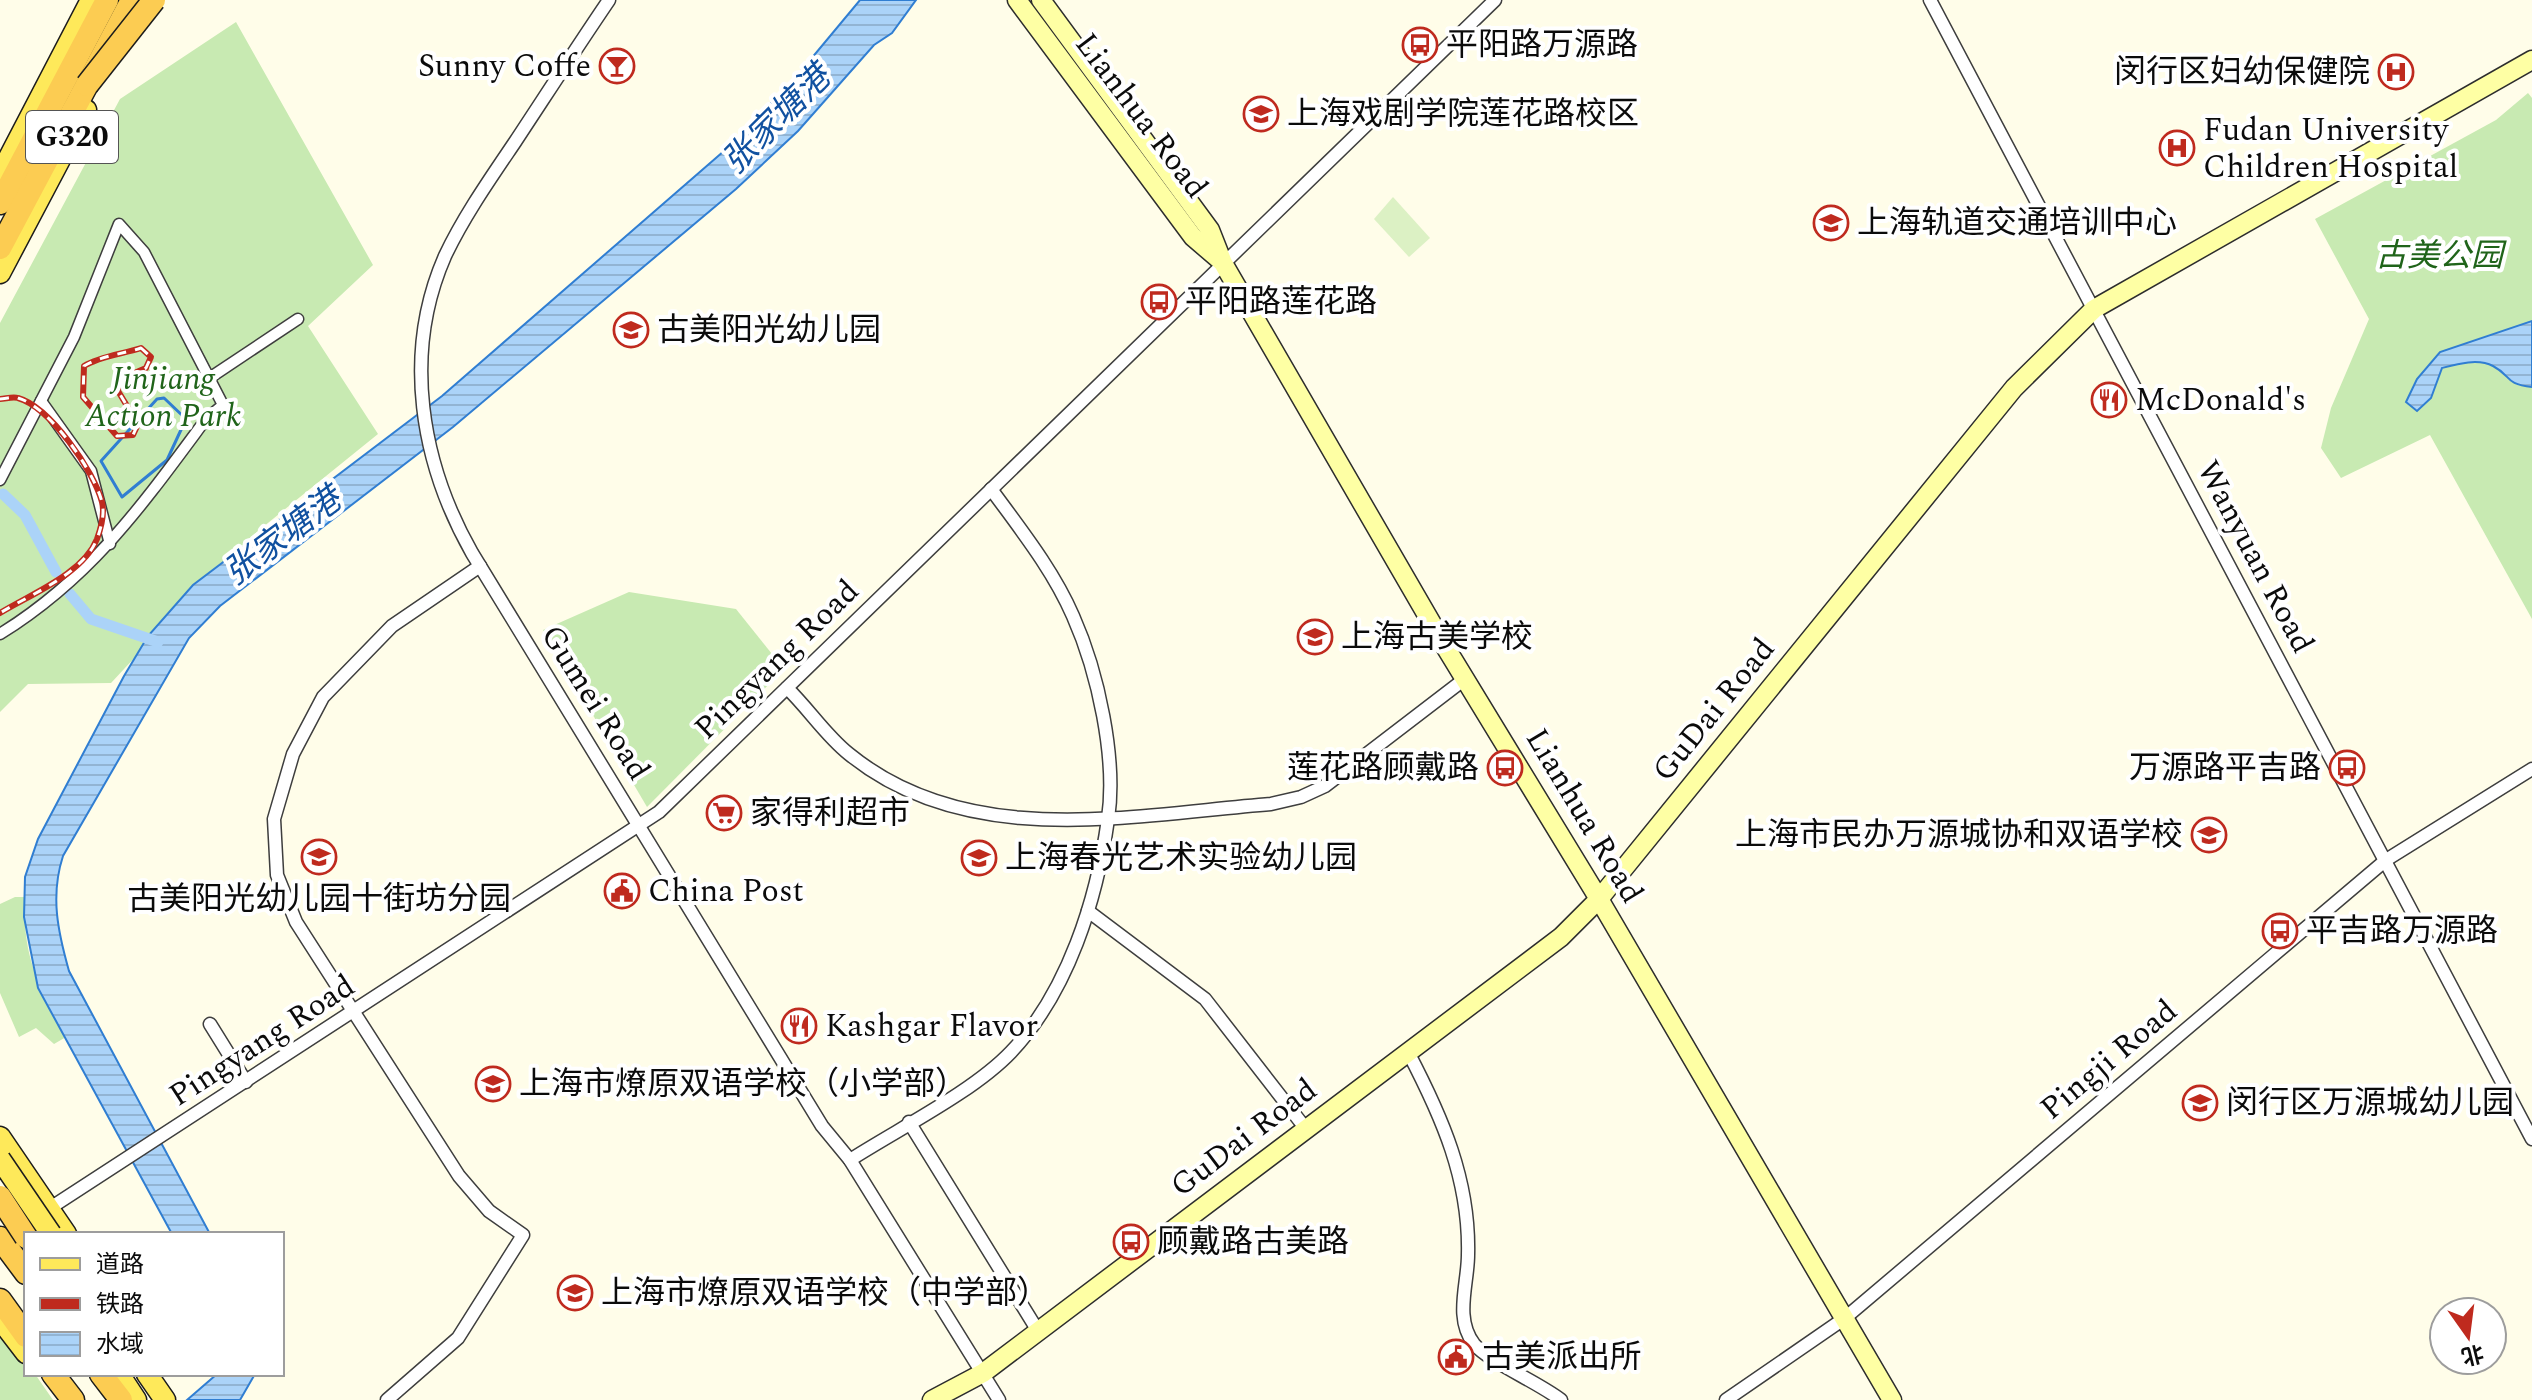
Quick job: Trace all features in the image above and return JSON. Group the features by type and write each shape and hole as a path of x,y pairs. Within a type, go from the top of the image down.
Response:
{"highway":[{"path":"0,203 107,0"},
{"path":"0,248 132,0"},
{"path":"87,85 154,0"},
{"path":"0,1198 24,1234"},
{"path":"0,1238 24,1270"},
{"path":"0,1281 24,1312"},
{"path":"0,1300 24,1333"},
{"path":"0,1318 24,1343"},
{"path":"55,1376 73,1400"},
{"path":"71,1376 89,1400"},
{"path":"103,1376 121,1400"},
{"path":"113,1376 128,1400"}],"main road":[{"name":"G320","path":"0,175 91,0"},
{"name":"G320","path":"0,273 144,0"},
{"name":"Lianhua Road","path":"1017,0 1193,237 1223,263"},
{"name":"Lianhua Road","path":"1041,0 1210,230 1223,263 1892,1400"},
{"name":"GuDai Road","path":"932,1400 983,1373 1561,937 1599,899 2014,388 2094,309 2532,60"},
{"path":"0,1137 65,1232"},
{"path":"0,1159 50,1232"},
{"path":"0,1318 24,1350"},
{"path":"44,1376 62,1400"},
{"path":"120,1376 136,1400"},
{"path":"148,1376 166,1400"},
{"path":"160,1376 166,1400"}],"street":[{"name":"Gumei Road","path":"609,0 481,192 444,258 426,321 422,397 431,457 447,506 480,566 822,1126 850,1160 999,1400"},
{"name":"Pingyang Road","path":"0,1238 117,1166 642,827 1495,0"},
{"name":"Wanyuan Road","path":"1930,0 2532,1139"},
{"path":"0,480 74,337 119,224 144,252 223,405 206,419 110,544 41,608 0,634"},
{"path":"211,377 298,319"},
{"path":"41,401 91,471 110,544"},
{"path":"850,1160 996,1066 1026,1035 1053,992 1088,911 1109,817 1104,725 1088,657 1057,583 991,489"},
{"path":"387,1400 458,1338 523,1235 489,1211 459,1176 296,922 277,875 274,819 281,788 308,722 345,671 392,626 480,566"},
{"path":"787,688 848,753 926,799 1025,820 1109,817 1271,804 1301,797 1325,786 1466,678"},
{"name":"Pingji Road","path":"1726,1400 1845,1318 2386,860 2532,769"},
{"path":"1088,911 1205,999 1306,1129"},
{"path":"210,1024 246,1082"},
{"path":"1408,1052 1441,1117 1460,1176 1468,1253 1463,1322 1468,1335 1488,1356 1539,1383 1561,1400"},
{"path":"909,1122 1038,1331"}],"green space":[{"name":"Jinjiang Action Park","path":"236,22 373,265 308,326 378,434 258,531 217,569 111,683 28,684 0,712 0,323 120,99"},
{"name":"古美公园","path":"2528,93 2532,98 2532,619 2430,435 2341,478 2321,448 2331,408 2369,319 2315,219 2496,120"},
{"path":"1393,197 1430,238 1409,257 1374,219"},
{"path":"629,592 736,609 784,669 647,807 543,630"},
{"path":"15,897 25,897 26,937 34,971 66,1037 54,1044 36,1028 19,1037 0,993 0,904"},
{"path":"0,1324 24,1358 24,1376 36,1376 53,1400 0,1400"}],"water":[{"name":"张家塘港","path":"860,0 916,0 892,33 874,45 798,131 736,189 453,427 220,606 189,638 63,856 56,900 69,971 209,1232 171,1232 38,988 24,917 25,877 38,839 124,676 148,636 193,585 442,396 732,144 796,77"},
{"path":"2532,321 2532,387 2512,382 2487,364 2468,362 2442,368 2431,398 2417,411 2406,402 2417,379 2440,352"},
{"path":"215,1376 254,1376 240,1400 187,1400"}],"waterway":[{"path":"164,398 186,419 167,460 122,497 101,461 157,399 164,398"},
{"path":"3,494 25,515 56,572"},
{"path":"70,594 91,619 158,642"}],"railway":[{"path":"141,348 151,357 146,368 118,380 118,391 138,424 133,435 117,436 83,397 84,366 104,357 141,348"},
{"path":"0,399 16,397 44,414 57,427 90,474 103,511 97,539 80,563 55,582 0,613"}],"place":[{"name":"平阳路万源路","path":"1420,45"},
{"name":"Sunny Coffe","path":"617,66"},
{"name":"闵行区妇幼保健院","path":"2396,72"},
{"name":"上海戏剧学院莲花路校区","path":"1261,114"},
{"name":"Fudan University Children Hospital","path":"2177,148"},
{"name":"上海轨道交通培训中心","path":"1831,223"},
{"name":"平阳路莲花路","path":"1159,302"},
{"name":"古美阳光幼儿园","path":"631,330"},
{"name":"McDonald's","path":"2109,400"},
{"name":"上海古美学校","path":"1315,637"},
{"name":"莲花路顾戴路","path":"1505,768"},
{"name":"万源路平吉路","path":"2347,768"},
{"name":"家得利超市","path":"724,813"},
{"name":"上海市民办万源城协和双语学校","path":"2209,835"},
{"name":"古美阳光幼儿园十街坊分园","path":"319,857"},
{"name":"上海春光艺术实验幼儿园","path":"979,858"},
{"name":"China Post","path":"622,891"},
{"name":"平吉路万源路","path":"2280,931"},
{"name":"Kashgar Flavor","path":"799,1026"},
{"name":"上海市燎原双语学校（小学部）","path":"493,1084"},
{"name":"闵行区万源城幼儿园","path":"2200,1103"},
{"name":"顾戴路古美路","path":"1131,1242"},
{"name":"上海市燎原双语学校（中学部）","path":"575,1293"},
{"name":"古美派出所","path":"1456,1357"}]}
